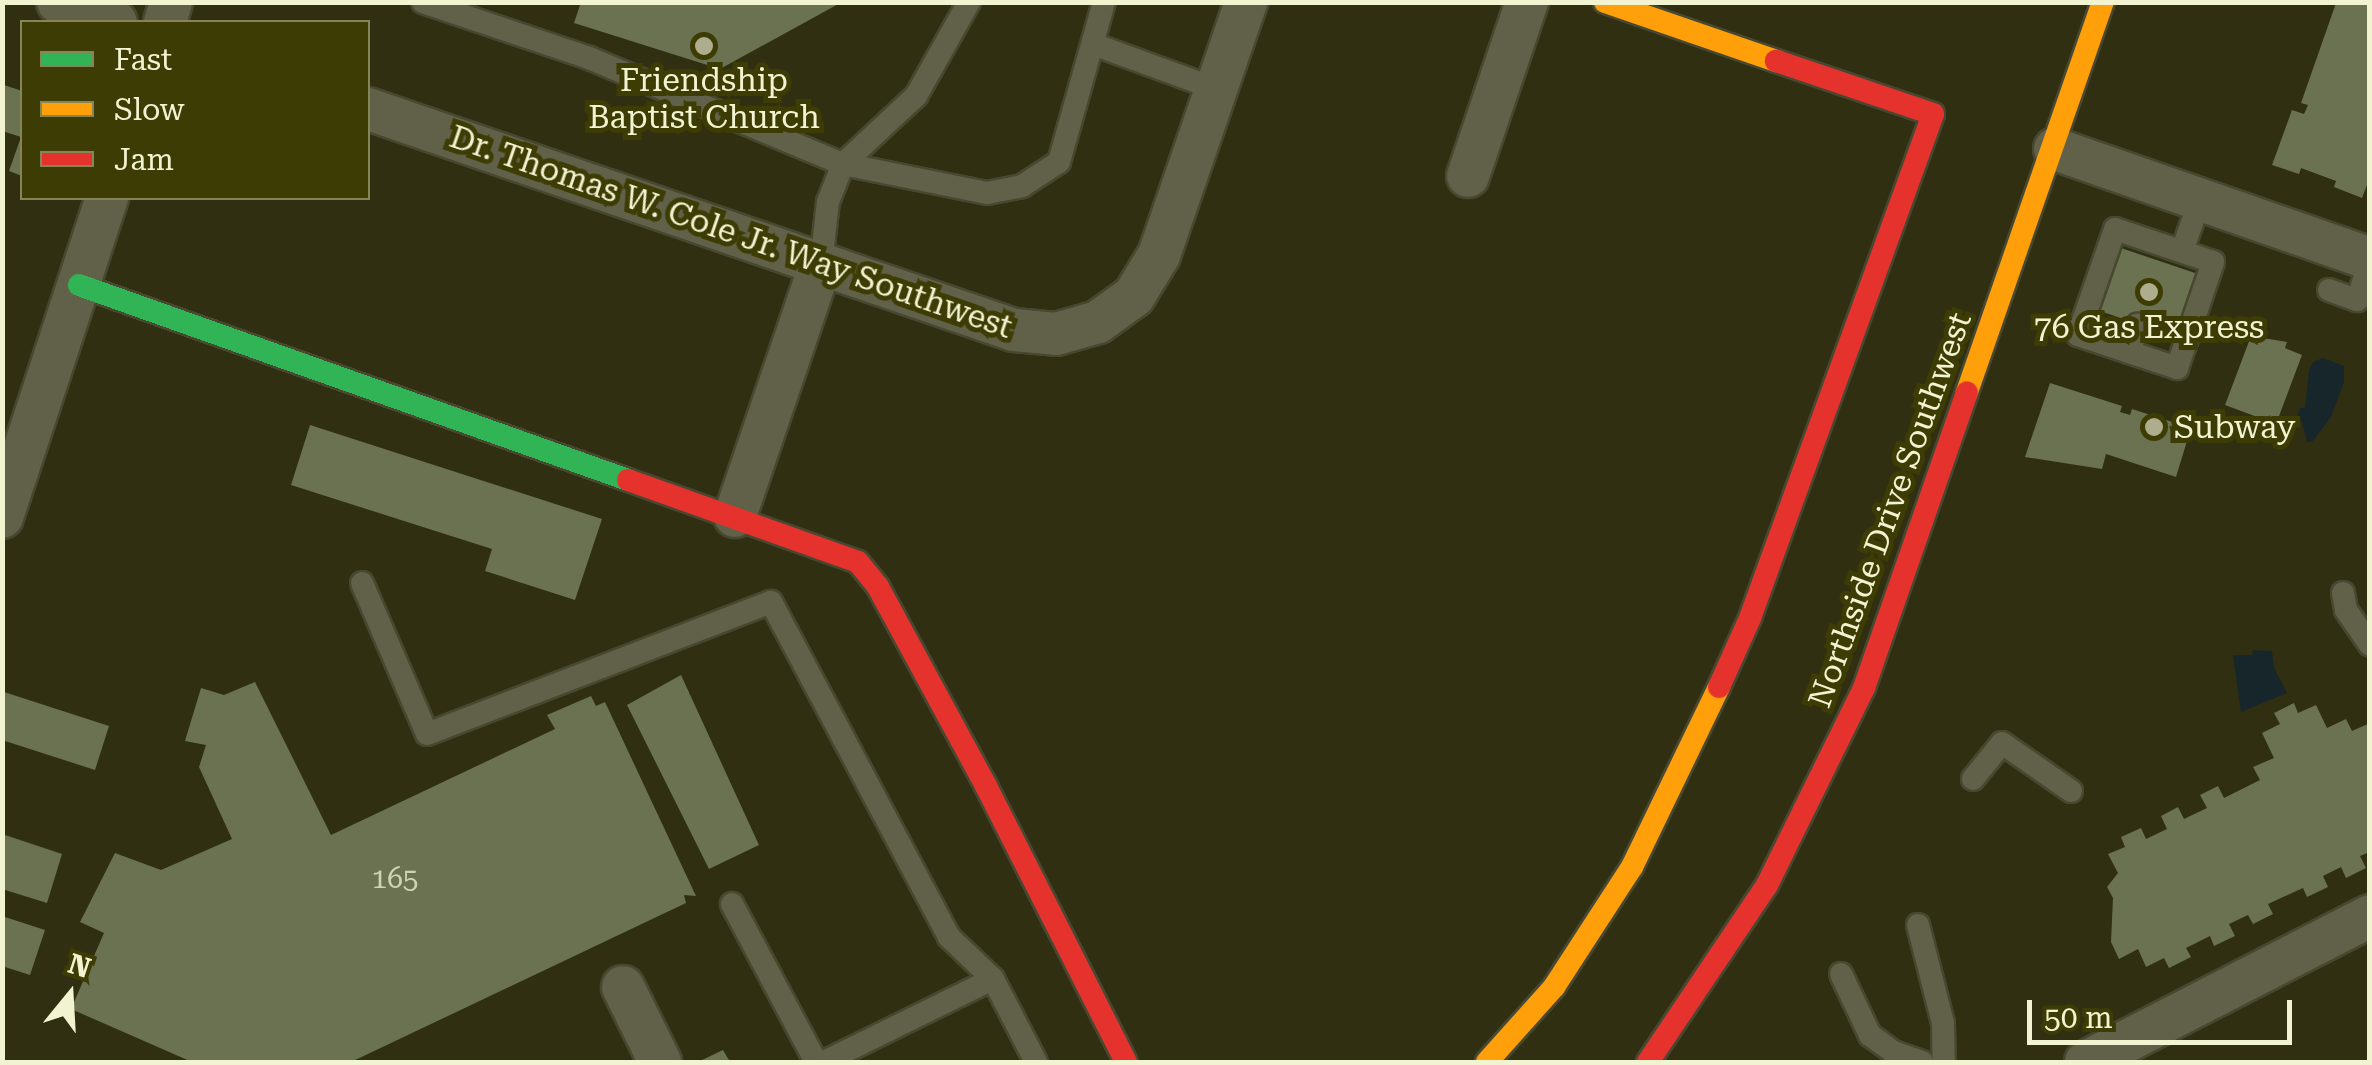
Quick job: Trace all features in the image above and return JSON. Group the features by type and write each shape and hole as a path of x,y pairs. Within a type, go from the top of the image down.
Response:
{"street":[{"path":"58,2 110,20"},
{"name":"Dr. Thomas W. Cole Jr. Way Southwest","path":"370,109 1014,330 1056,334 1098,322 1134,296 1159,255 1246,2"},
{"path":"1468,176 1527,2"},
{"path":"1487,1062 1554,987 1632,867 1696,735 1750,618 1933,114 1604,2"},
{"name":"Northside Drive Southwest","path":"1648,1062 1767,885 1864,688 2055,149 2103,2"},
{"path":"2055,149 2370,261"},
{"path":"6,491 107,200"},
{"path":"736,516 821,264"},
{"path":"78,285 858,562 878,587 986,786 1126,1062"},
{"path":"2086,1062 2370,916"},
{"path":"623,987 660,1062"}],"lane":[{"path":"423,2 588,58 843,164 987,193 1022,186 1059,162 1104,2"},
{"path":"821,264 828,202 843,164 916,96 969,2"},
{"path":"1092,44 1216,89"},
{"path":"2169,252 2200,200"},
{"path":"2114,229 2169,252 2213,262 2177,368 2129,352 2078,335 2114,229"},
{"path":"2329,290 2356,300 2370,261"},
{"path":"2129,352 2138,324"},
{"path":"362,583 427,734 771,602 949,937 992,979 1036,1062"},
{"path":"2344,593 2346,610 2370,645"},
{"path":"1973,779 2002,743 2071,792"},
{"path":"732,904 816,1062"},
{"path":"1918,925 1943,1023 1944,1062"},
{"path":"1841,974 1870,1035 1893,1052 1922,1062"},
{"path":"824,1062 992,979"}],"shaded area":[{"path":"2323,358 2344,366 2344,382 2331,417 2313,441 2307,442 2302,422 2296,420 2300,408 2305,408 2309,370 2313,362"},
{"path":"2253,650 2272,651 2274,668 2287,693 2241,712 2233,655 2252,655"}],"building":[{"name":"Friendship Baptist Church","path":"581,2 842,2 720,69 574,23"},
{"path":"2336,3 2370,3 2370,177 2362,198 2334,187 2336,181 2301,168 2299,174 2272,165 2292,110 2304,114 2308,105 2301,103"},
{"path":"4,85 20,90 20,137 2,131"},
{"path":"20,140 20,175 9,171"},
{"name":"76 Gas Express","path":"2121,248 2198,274 2176,337 2100,311"},
{"path":"2251,336 2287,342 2285,348 2302,355 2276,424 2225,405"},
{"path":"2050,383 2122,406 2120,412 2130,415 2132,409 2191,428 2176,477 2106,454 2102,469 2025,457"},
{"path":"310,425 602,519 575,600 485,571 492,549 291,485"},
{"path":"681,675 759,845 709,869 627,705"},
{"path":"255,682 331,835 555,729 547,715 591,696 596,706 605,702 696,896 684,895 686,903 351,1062 192,1062 71,1009 104,933 80,922 115,853 161,870 232,839 199,767 206,745 185,741 201,688 224,695"},
{"path":"4,692 109,726 95,770 2,740"},
{"path":"2294,703 2298,713 2316,705 2327,728 2346,719 2352,731 2370,723 2370,852 2360,856 2366,868 2346,878 2341,867 2323,876 2328,887 2307,897 2303,888 2268,904 2273,914 2253,924 2248,915 2229,924 2235,936 2214,946 2210,936 2186,948 2191,957 2169,968 2164,958 2146,967 2138,949 2119,959 2111,942 2113,898 2107,887 2118,873 2108,854 2125,847 2121,837 2141,828 2146,839 2167,829 2161,816 2178,807 2184,819 2207,808 2200,795 2218,786 2224,798 2260,780 2253,767 2274,758 2262,733 2280,724 2274,713"},
{"path":"2,834 62,854 47,903 2,889"},
{"path":"2,916 45,930 30,975 2,966"},
{"path":"723,1050 730,1062 698,1062"}],"traffic: fast":[{"path":"79,285 628,480"}],"traffic: slow":[{"path":"1605,2 1776,61"},
{"path":"1967,392 2103,2"},
{"path":"1487,1062 1554,987 1632,867 1719,687"}],"traffic: jam":[{"path":"1719,687 1750,618 1933,114 1776,61"},
{"path":"1648,1062 1767,885 1864,688 1967,392"},
{"path":"628,480 858,562 878,587 986,786 1126,1062"}],"place":[{"name":"Friendship Baptist Church","path":"704,46"},
{"name":"76 Gas Express","path":"2149,292"},
{"name":"Subway","path":"2154,427"}]}
